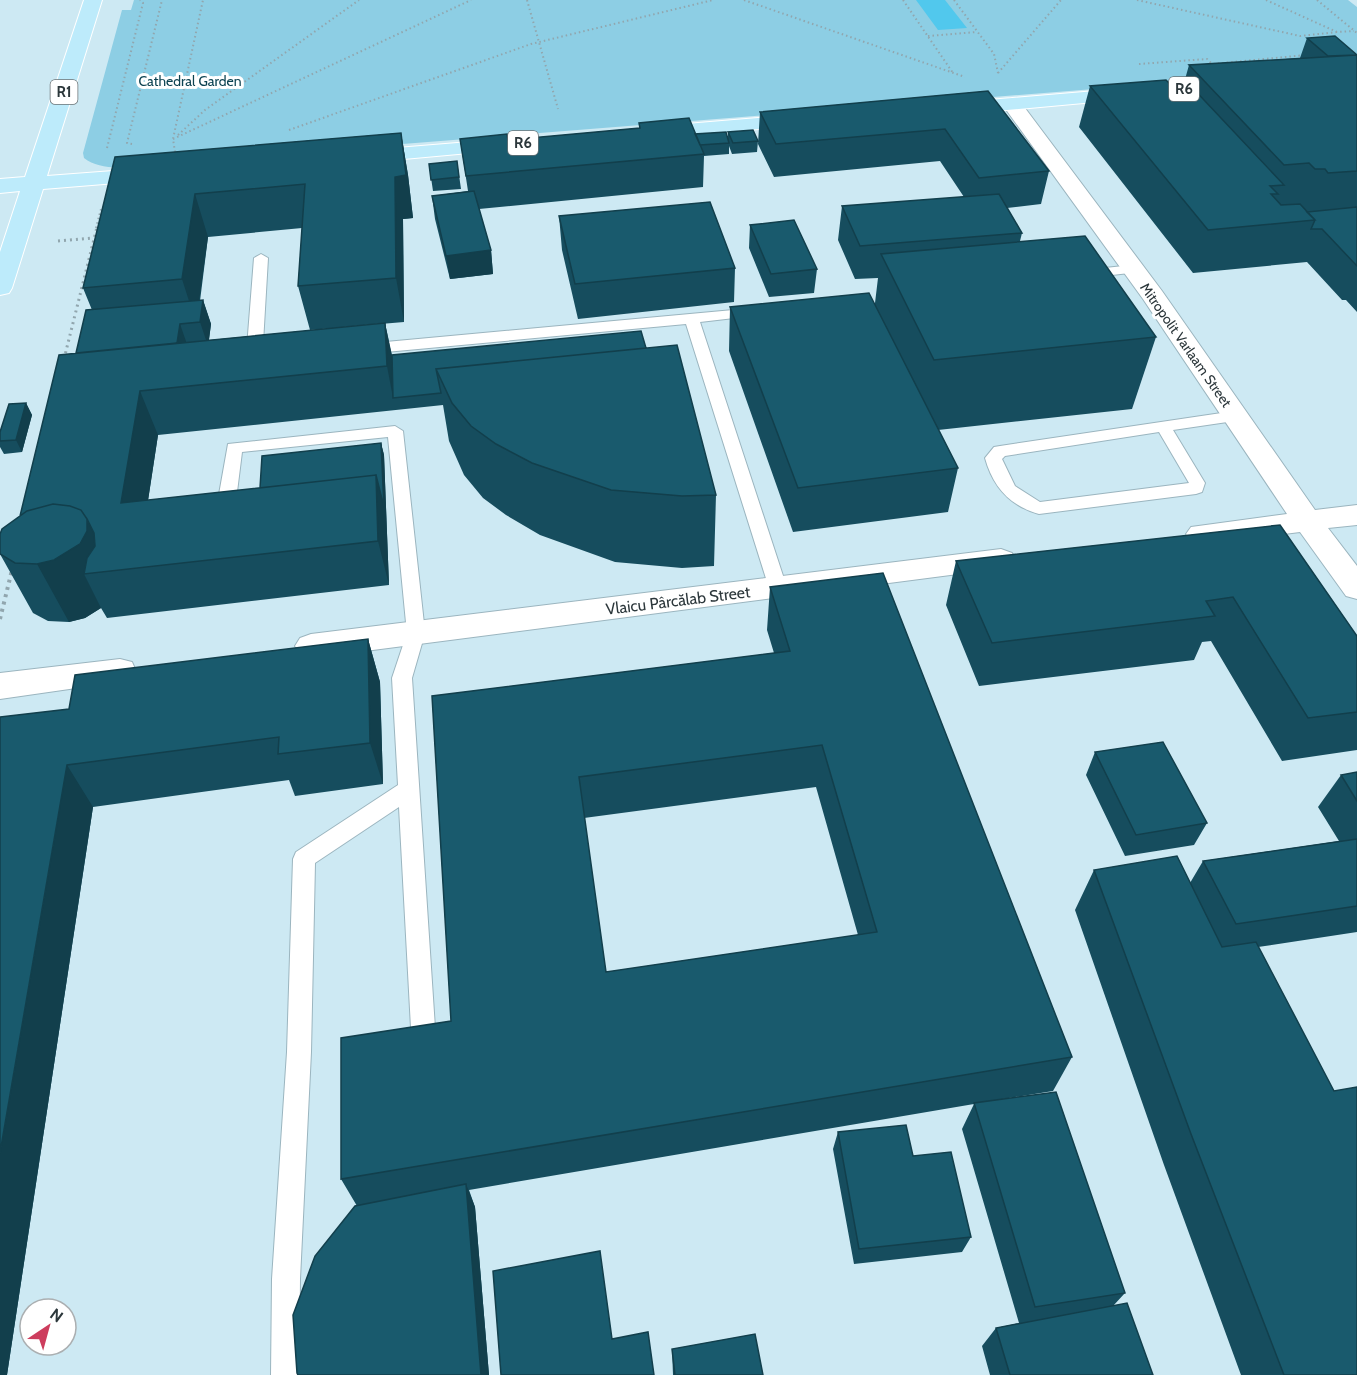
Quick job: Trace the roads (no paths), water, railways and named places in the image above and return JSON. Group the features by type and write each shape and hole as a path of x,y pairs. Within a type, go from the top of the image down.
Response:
{"main road":[{"name":"R1","path":"35,183 93,0"},
{"name":"R6","path":"928,111 1148,92"},
{"path":"634,134 822,119"},
{"name":"R6","path":"339,158 528,143"},
{"path":"0,186 174,172"},
{"path":"0,288 35,183"}],"street":[{"name":"Mitropolit Varlaam Street","path":"1012,104 1133,269 1307,521 1357,588"},
{"path":"1178,537 1357,515"},
{"name":"Vlaicu Pârcălab Street","path":"285,650 1025,556"},
{"path":"0,686 143,668"}],"lane":[{"path":"261,258 252,360 275,357"},
{"path":"1074,275 1133,269"},
{"path":"347,351 776,309"},
{"path":"692,319 778,588"},
{"path":"1164,428 1197,483 1196,488 1039,508 1024,504 1014,497 993,458 1000,450 1235,416"},
{"path":"227,500 234,448 395,431 416,633 402,678 423,1028"},
{"path":"285,1375 286,1279 299,1052 304,859 408,789"}],"park label":[{"name":"Cathedral Garden","path":"190,81"}]}
